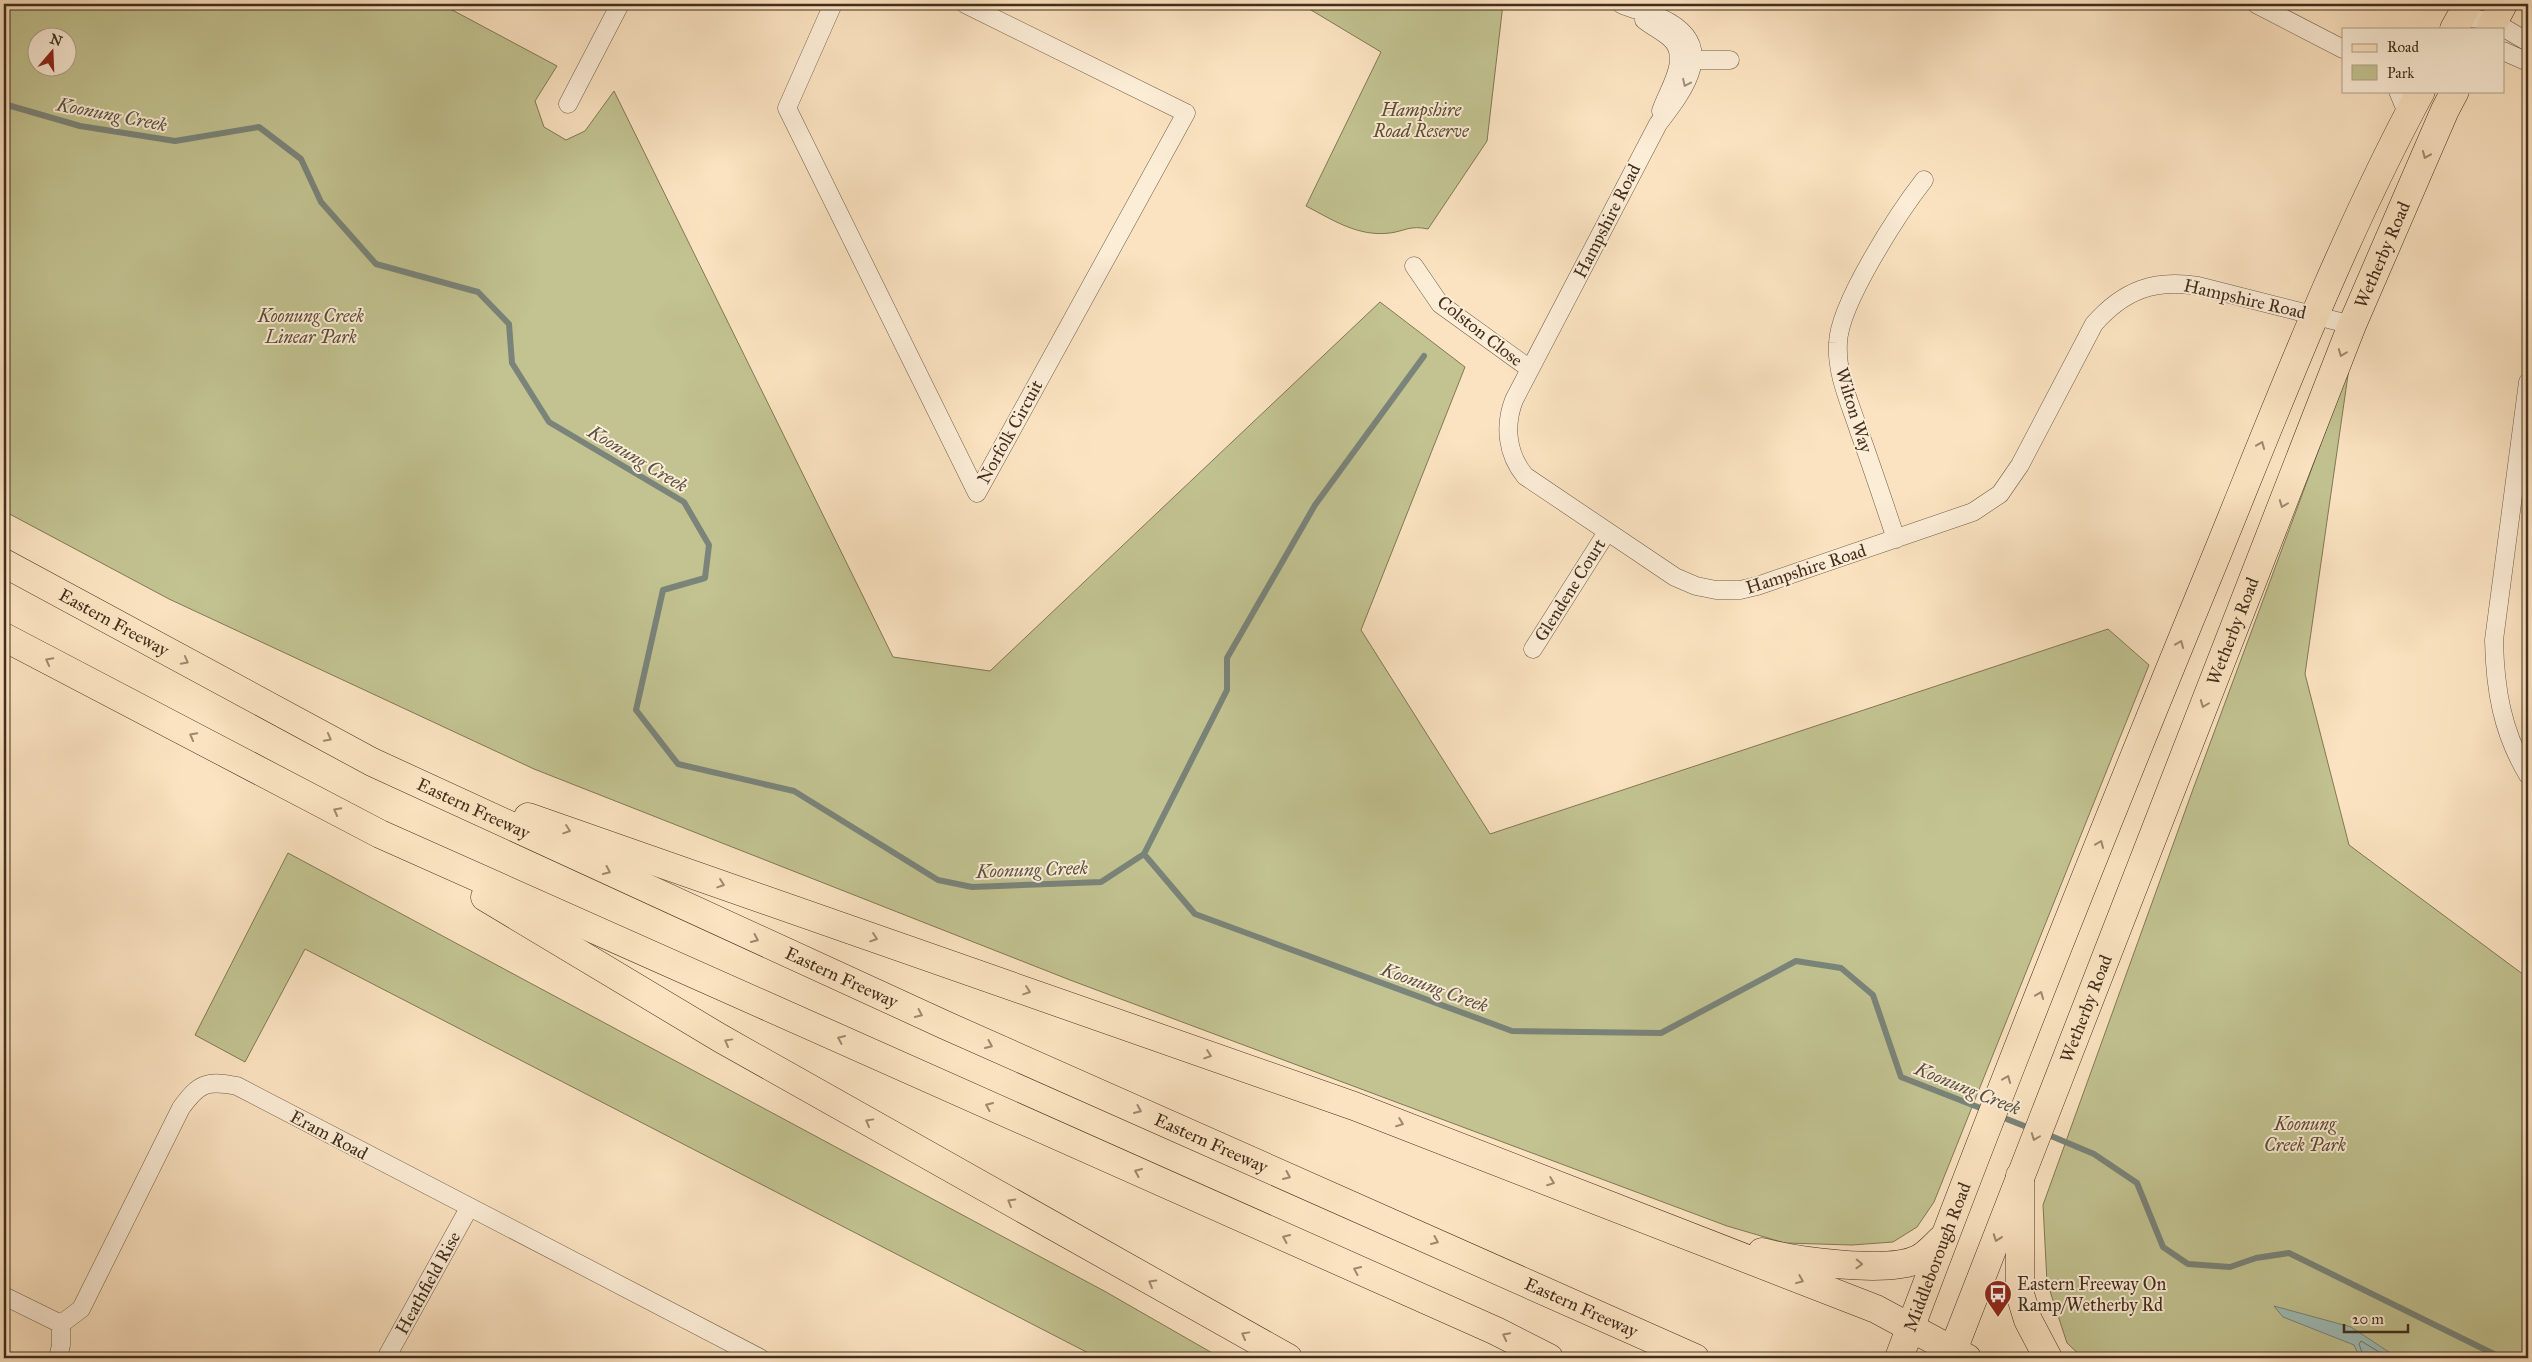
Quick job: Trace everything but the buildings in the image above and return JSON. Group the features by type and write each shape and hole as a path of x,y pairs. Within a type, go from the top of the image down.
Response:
{"main road":[{"name":"Wetherby Road","path":"1976,1157 2162,688 2315,315 2352,231 2403,103 2420,92"},
{"name":"Wetherby Road","path":"2020,1176 2352,325 2454,92"},
{"name":"Eastern Freeway","path":"4,563 372,762 945,1025 1695,1358"},
{"path":"4,637 380,834 720,1038 1288,1358"},
{"path":"372,762 1354,1106 1876,1309 1957,1355 2020,1176"},
{"path":"380,834 1461,1316 1549,1358"},
{"name":"Middleborough Road","path":"1898,1358 1976,1157"},
{"path":"2020,1176 2020,1294 2028,1320 2048,1358"},
{"path":"1657,1223 1768,1253 1826,1263 1894,1266 1918,1259 1944,1237"}],"street":[{"path":"568,104 620,4"},
{"name":"Norfolk Circuit","path":"833,4 787,108 977,493 1186,113 965,4"},
{"path":"2256,4 2342,48"},
{"path":"1624,5 1672,39 1687,60 1730,60"},
{"path":"2478,19 2498,28"},
{"path":"2504,31 2528,42"},
{"path":"2504,51 2528,62"},
{"name":"Hampshire Road","path":"1687,60 1658,124 1514,400 1508,420 1509,440 1515,461 1520,469 1536,484 1676,577 1701,587 1728,591 1757,586 1974,512 2000,494 2020,465 2094,324 2105,311 2122,298 2140,289 2176,283 2198,286 2352,325"},
{"name":"Wilton Way","path":"1896,539 1841,378 1838,341 1846,309 1893,223 1924,180"},
{"name":"Colston Close","path":"1414,266 1440,304 1530,369"},
{"path":"2528,382 2526,415 2494,640 2495,670 2501,712 2512,746 2528,775"},
{"name":"Glendene Court","path":"1533,649 1607,532"},
{"name":"Eram Road","path":"61,1324 81,1309 182,1108 194,1090 215,1081 237,1086 760,1358"},
{"name":"Heathfield Rise","path":"386,1358 469,1208"},
{"path":"4,1296 61,1324 61,1345 58,1358"}],"green space":[{"name":"Koonung Creek Linear Park","path":"4,4 441,4 557,66 535,101 544,127 566,140 585,131 614,91 893,657 990,671 1380,302 1465,367 1361,630 1490,834 2108,629 2149,665 1934,1202 1917,1227 1893,1242 1852,1245 1785,1243 1727,1226 1070,980 534,769 169,599 4,511"},
{"name":"Hampshire Road Reserve","path":"1301,4 1503,4 1487,141 1428,229 1417,228 1378,234 1356,230 1306,206 1381,52"},
{"name":"Koonung Creek Park","path":"2349,368 2305,674 2349,845 2528,978 2528,1358 2083,1358 2067,1343 2047,1282 2043,1205 2192,792"},
{"path":"288,853 1106,1292 1221,1358 1098,1358 305,949 245,1062 195,1035"}],"water":[{"path":"2274,1306 2351,1327 2398,1358 2360,1358 2354,1345 2283,1317"}],"waterway":[{"name":"Koonung Creek","path":"4,104 80,126 175,141 259,127 301,159 321,202 376,264 478,292 509,324 512,363 549,422 684,502 709,545 705,578 663,590 636,710 678,764 794,791 938,880 972,887 1101,882 1144,854 1195,914 1512,1031 1661,1033 1796,961 1841,968 1873,995 1901,1077 1988,1111"},
{"path":"1144,854 1227,690 1227,658 1315,505 1424,356"},
{"name":"Koonung Creek","path":"1999,1116 2032,1129"},
{"name":"Koonung Creek","path":"2044,1133 2094,1154 2137,1183 2163,1247 2188,1264 2230,1267 2256,1258 2289,1253 2502,1358"}],"place":[{"name":"Eastern Freeway On Ramp/Wetherby Rd","path":"1998,1318"}]}
